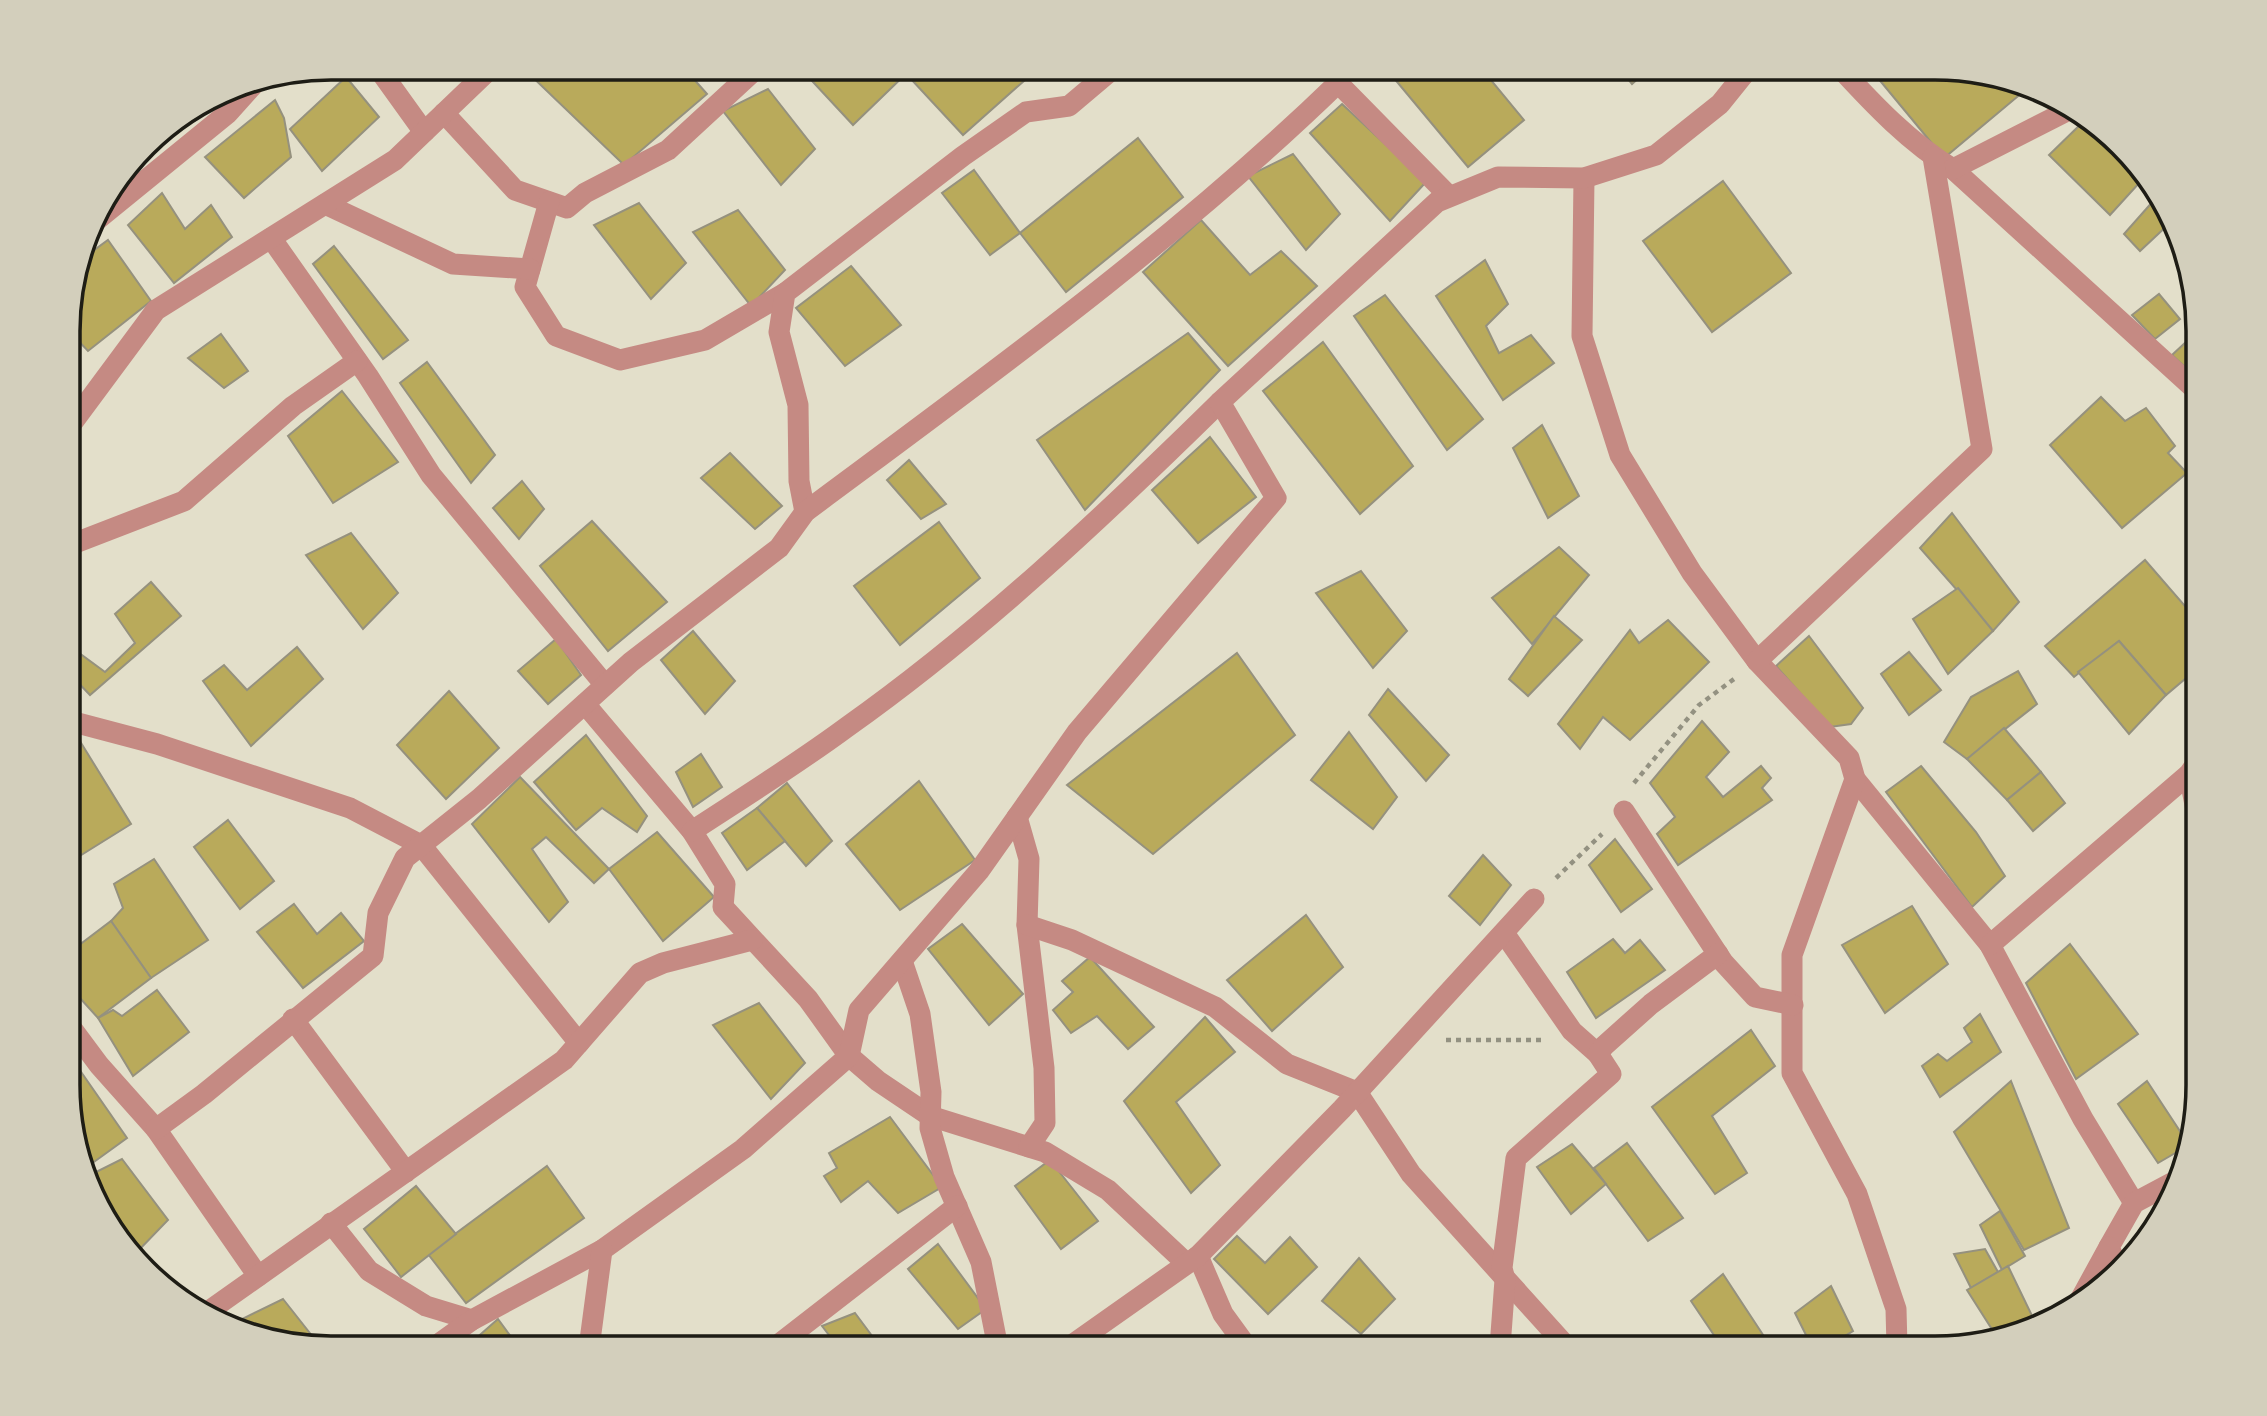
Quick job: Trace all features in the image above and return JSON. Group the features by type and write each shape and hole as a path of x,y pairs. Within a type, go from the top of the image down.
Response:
{"street":[{"path":"387,80 424,132"},
{"path":"80,414 156,310 395,160 478,80"},
{"path":"444,113 515,190 567,208 585,193 668,150 744,80"},
{"path":"549,202 525,287 556,336 620,360 705,340 785,293 953,164 1026,112 1069,106 1100,80"},
{"path":"156,1129 204,1094 373,956 378,913 405,858 479,799 605,685 724,588 779,548 805,512 1020,352 1138,260 1274,145 1331,80"},
{"path":"1338,80 1450,197"},
{"path":"692,831 847,727 937,659 1046,565 1437,202 1498,177 1584,178 1656,155 1720,104 1739,80"},
{"path":"1851,80 1933,158 1952,169 2186,381"},
{"path":"114,206 228,113 242,97"},
{"path":"1952,169 2061,114"},
{"path":"1757,661 1982,449 1933,158"},
{"path":"1584,178 1582,337 1620,455 1692,573 1757,661 1849,758 1855,779 1990,945 2083,1119 2134,1203"},
{"path":"326,204 453,264 530,269"},
{"path":"271,238 357,361 431,475 605,685"},
{"path":"785,293 779,332 798,405 799,481 805,512"},
{"path":"80,542 184,502 293,406 357,361"},
{"path":"450,1336 472,1320 602,1250 743,1149 849,1056 859,1010 979,871 1077,732 1276,498 1220,402"},
{"path":"585,704 692,831 725,884 723,907 808,999 849,1056 878,1081 930,1116 1045,1152 1108,1190 1192,1259 1239,1336"},
{"path":"80,723 157,744 350,808 421,845 579,1043"},
{"path":"1990,945 2186,775"},
{"path":"1855,779 1793,955 1792,1073 1857,1194 1896,1309 1897,1336"},
{"path":"1624,811 1718,954 1755,997 1793,1005"},
{"path":"1017,817 1029,859 1027,925 1040,1012 1045,1123 1029,1147"},
{"path":"1086,1336 1192,1259 1357,1092 1534,899"},
{"path":"1027,925 1072,940 1215,1007 1287,1064 1357,1092 1411,1174 1557,1336"},
{"path":"1501,1336 1507,1210 1516,1158 1611,1074 1590,1047 1572,1031 1504,933"},
{"path":"215,1307 564,1060 640,973 663,963 752,940"},
{"path":"1590,1047 1718,954"},
{"path":"902,961 920,1014 931,1092 933,1140 981,1262 996,1336"},
{"path":"293,1019 406,1172"},
{"path":"80,1039 99,1065 156,1129 258,1276"},
{"path":"2099,1275 2113,1256 2134,1203 2165,1186"},
{"path":"789,1336 957,1206"},
{"path":"331,1223 369,1270 426,1306 472,1320"},
{"path":"591,1336 602,1250"}],"path":[{"path":"1534,899 1624,811 1631,787 1699,705 1757,661"},
{"path":"1405,1040 1590,1047"}],"building":[{"path":"343,80 348,80 379,117 322,171 290,129"},
{"path":"535,80 695,80 707,94 624,165"},
{"path":"811,80 900,80 853,125"},
{"path":"912,80 1025,80 963,135"},
{"path":"1396,80 1491,80 1524,120 1468,167"},
{"path":"1879,80 1952,81 1984,85 2019,95 1944,158"},
{"path":"768,89 815,149 781,185 723,111"},
{"path":"275,100 284,118 291,157 244,198 205,157"},
{"path":"1342,104 1426,182 1390,221 1310,133"},
{"path":"2079,126 2113,154 2138,184 2110,215 2049,155"},
{"path":"1138,138 1183,197 1066,292 1020,233"},
{"path":"1293,154 1340,214 1306,250 1248,176"},
{"path":"974,170 1020,233 990,255 942,193"},
{"path":"1723,181 1791,273 1712,332 1643,241"},
{"path":"162,193 185,229 211,205 232,237 174,283 128,225"},
{"path":"639,203 686,263 651,299 594,225"},
{"path":"2151,203 2164,228 2140,251 2124,234"},
{"path":"738,210 785,270 751,306 693,232"},
{"path":"1201,220 1250,275 1281,251 1317,286 1228,366 1143,272"},
{"path":"108,240 151,301 88,351 80,343 81,315 85,283 94,250"},
{"path":"334,246 408,340 383,359 313,264"},
{"path":"1485,260 1508,304 1486,326 1499,353 1531,335 1554,363 1503,400 1436,296"},
{"path":"851,266 901,325 845,366 796,308"},
{"path":"2159,294 2180,319 2155,339 2132,315"},
{"path":"1385,295 1483,419 1447,450 1354,316"},
{"path":"1188,333 1220,370 1085,510 1037,440"},
{"path":"221,334 248,371 224,388 188,358"},
{"path":"1323,342 1413,466 1360,514 1263,391"},
{"path":"2186,342 2186,368 2172,355"},
{"path":"427,362 495,455 471,483 400,383"},
{"path":"342,391 398,462 333,503 288,436"},
{"path":"2101,397 2125,421 2146,408 2175,446 2168,453 2186,474 2122,528 2050,445"},
{"path":"1542,425 1579,496 1548,518 1513,448"},
{"path":"1210,437 1256,497 1198,543 1152,490"},
{"path":"730,453 782,506 755,529 701,478"},
{"path":"909,460 946,504 921,519 887,480"},
{"path":"522,481 544,509 519,539 493,508"},
{"path":"1952,513 2019,602 1993,631 1920,548"},
{"path":"592,521 667,602 608,651 540,566"},
{"path":"939,522 980,578 900,645 854,586"},
{"path":"351,533 398,593 363,629 306,555"},
{"path":"1559,547 1589,575 1532,644 1492,598"},
{"path":"2145,560 2186,607 2186,678 2166,695 2119,641 2074,677 2045,646"},
{"path":"1361,571 1407,631 1373,668 1316,593"},
{"path":"151,582 181,616 90,695 80,684 80,654 105,672 135,643 115,614"},
{"path":"1958,588 1993,631 1948,674 1913,619"},
{"path":"1554,616 1582,640 1528,696 1509,679"},
{"path":"1668,620 1709,662 1630,740 1603,717 1580,749 1558,724 1630,630 1639,643"},
{"path":"693,631 735,681 705,714 661,660"},
{"path":"1809,636 1863,708 1851,724 1830,727 1776,666"},
{"path":"556,639 581,675 548,704 518,671"},
{"path":"2119,641 2166,695 2129,734 2078,672"},
{"path":"297,647 323,679 251,746 203,681 224,665 247,690"},
{"path":"1909,652 1941,690 1909,715 1881,674"},
{"path":"1237,653 1295,735 1153,854 1067,785"},
{"path":"2018,671 2037,704 1967,759 1944,742 1971,697"},
{"path":"1388,689 1449,755 1426,781 1369,715"},
{"path":"449,691 499,748 446,799 397,745"},
{"path":"1702,721 1729,752 1706,777 1723,797 1761,766 1771,778 1762,788 1772,800 1678,865 1657,834 1675,817 1650,783"},
{"path":"2004,728 2041,772 2007,800 1967,759"},
{"path":"1349,732 1397,797 1373,829 1311,780"},
{"path":"586,735 647,816 637,832 602,808 576,830 534,782"},
{"path":"80,741 131,824 80,856"},
{"path":"701,754 722,787 693,807 676,772"},
{"path":"1921,766 1976,832 2005,876 1972,907 1886,792"},
{"path":"2041,772 2065,803 2033,831 2007,800"},
{"path":"520,777 609,869 594,883 546,837 532,849 568,902 549,922 472,824"},
{"path":"919,781 975,860 900,910 846,844"},
{"path":"787,783 832,841 806,866 757,808"},
{"path":"757,808 785,841 747,870 722,833"},
{"path":"228,820 274,881 240,909 194,847"},
{"path":"657,832 714,897 663,941 609,869"},
{"path":"1615,839 1652,889 1621,912 1589,865"},
{"path":"1483,855 1511,885 1480,925 1449,896"},
{"path":"154,859 208,940 151,978 111,921 123,908 114,884"},
{"path":"294,904 317,934 341,913 364,941 303,988 257,932"},
{"path":"1912,906 1948,964 1885,1013 1842,945"},
{"path":"1306,915 1343,967 1272,1031 1227,980"},
{"path":"111,921 151,978 98,1018 80,998 80,944"},
{"path":"962,924 1023,994 989,1025 928,949"},
{"path":"1613,939 1625,953 1640,940 1665,970 1596,1018 1567,972"},
{"path":"2070,944 2138,1034 2076,1079 2026,983"},
{"path":"1090,957 1154,1027 1128,1049 1097,1016 1071,1033 1053,1010 1073,992 1062,981"},
{"path":"157,990 189,1032 133,1076 98,1018 113,1010 122,1016"},
{"path":"759,1003 805,1063 771,1099 713,1025"},
{"path":"1980,1014 2001,1052 1940,1097 1922,1066 1938,1054 1947,1061 1972,1042 1964,1028"},
{"path":"1205,1017 1235,1052 1176,1102 1220,1165 1191,1193 1124,1101"},
{"path":"1751,1030 1775,1066 1712,1116 1747,1173 1715,1194 1652,1107"},
{"path":"80,1070 127,1138 93,1162 85,1133"},
{"path":"2011,1081 2069,1228 2024,1250 1954,1132"},
{"path":"2147,1081 2182,1134 2177,1152 2158,1163 2118,1104"},
{"path":"890,1117 942,1187 898,1213 868,1181 841,1202 824,1176 837,1168 829,1153"},
{"path":"1627,1143 1683,1218 1648,1241 1594,1168"},
{"path":"1572,1144 1606,1184 1571,1214 1537,1167"},
{"path":"122,1159 168,1220 141,1248 114,1210 97,1172"},
{"path":"1050,1160 1098,1221 1061,1249 1015,1186"},
{"path":"547,1166 584,1218 466,1303 428,1254"},
{"path":"416,1186 456,1234 401,1277 364,1229"},
{"path":"2000,1211 2025,1256 2002,1270 1980,1225"},
{"path":"1237,1236 1265,1263 1290,1237 1317,1267 1268,1314 1214,1259"},
{"path":"938,1244 986,1309 958,1329 908,1269"},
{"path":"1985,1249 1998,1272 1971,1288 1954,1254"},
{"path":"1359,1258 1395,1299 1361,1334 1322,1301"},
{"path":"2008,1266 2032,1316 1992,1329 1967,1290"},
{"path":"1723,1274 1764,1336 1715,1336 1691,1301"},
{"path":"1831,1286 1853,1331 1845,1336 1806,1336 1795,1313"},
{"path":"283,1299 311,1334 283,1331 242,1319"},
{"path":"855,1313 872,1336 830,1336 822,1326"},
{"path":"498,1319 510,1336 479,1336"}]}
